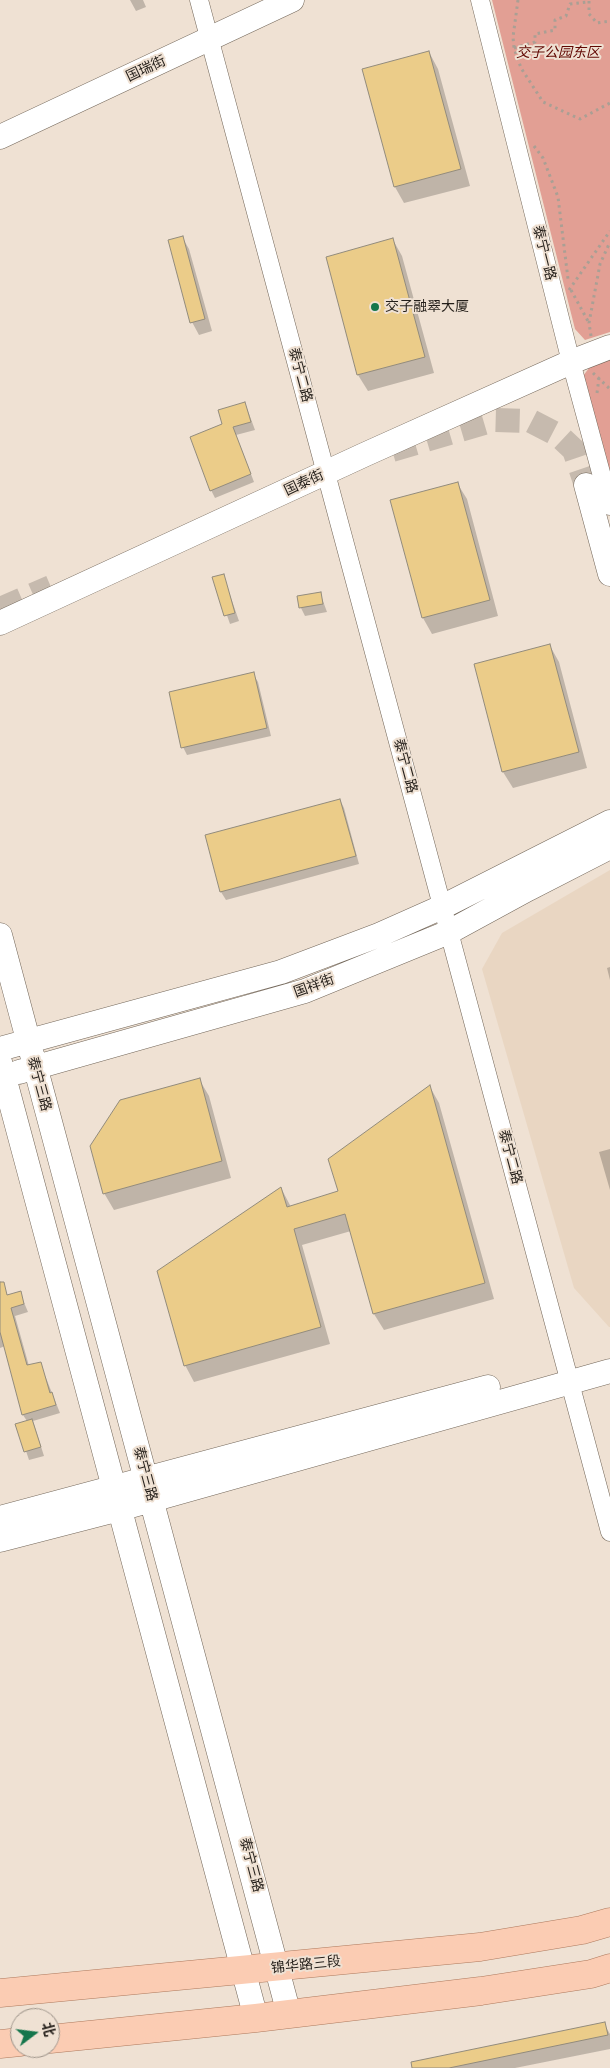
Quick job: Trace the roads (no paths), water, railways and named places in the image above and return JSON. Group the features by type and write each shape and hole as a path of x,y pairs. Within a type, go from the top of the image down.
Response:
{"main road":[{"name":"锦华路三段","path":"0,1993 244,1972 480,1948 582,1930 610,1922"},
{"path":"60,2038 256,2018 481,1991 591,1974 610,1968"}],"street":[{"name":"泰宁二路","path":"200,0 610,1532"},
{"name":"国瑞街","path":"0,137 292,0"},
{"name":"泰宁一路","path":"480,0 571,362 610,506"},
{"name":"国泰街","path":"0,623 326,472 571,362 601,344"},
{"path":"586,485 610,574"},
{"name":"国祥街","path":"0,1049 281,972 379,935 442,906 610,822"},
{"name":"国祥街","path":"1,1071 34,1067 305,991 449,932 528,888 610,847"},
{"name":"泰宁三路","path":"0,935 289,2014"},
{"path":"1,1071 256,2018"},
{"path":"0,1540 117,1498 568,1374 610,1355"},
{"path":"568,1374 610,1371"},
{"path":"0,1518 117,1498"}],"tunnel":[{"path":"392,450 494,420 531,421 558,435 574,450 586,485"},
{"path":"0,609 51,587"}],"place":[{"name":"交子融翠大厦","path":"375,307"}],"park label":[{"name":"交子公园东区","path":"558,53"}]}
